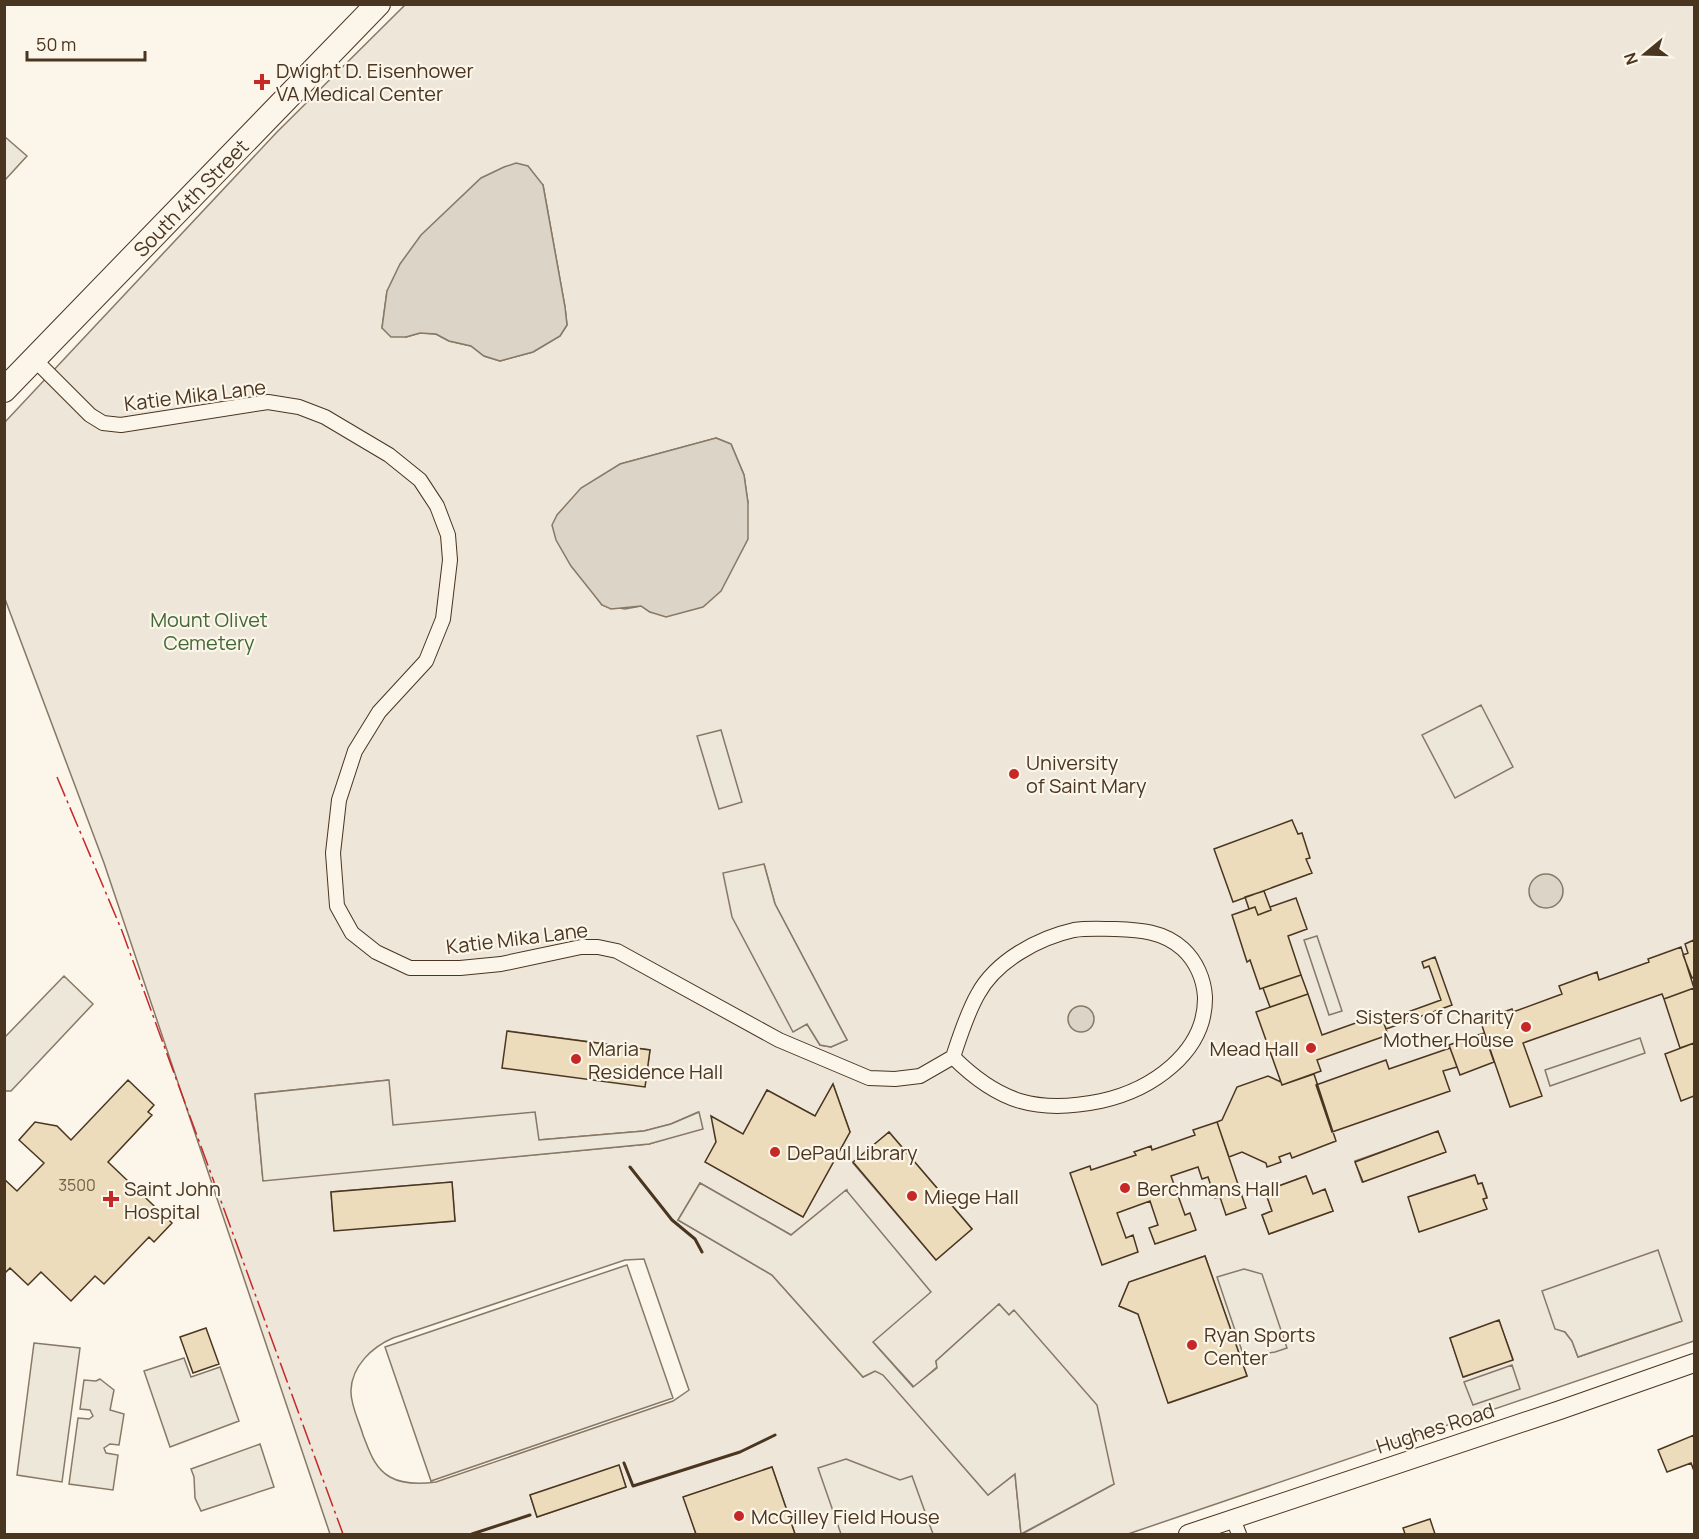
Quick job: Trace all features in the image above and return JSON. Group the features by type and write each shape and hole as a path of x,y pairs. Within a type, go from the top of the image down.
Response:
{"highway":[{"name":"South 4th Street","path":"4,390 378,4"}],"street":[{"name":"Katie Mika Lane","path":"34,360 90,415 103,423 121,425 268,402 299,407 325,417 389,455 420,480 437,506 448,534 450,560 443,619 426,661 379,712 355,751 339,800 333,853 338,906 352,933 376,952 410,968 459,969 501,964 581,947 598,947 617,951 779,1040 869,1078 896,1079 920,1076 953,1057"},
{"path":"1130,929 1158,933 1183,949 1198,968 1204,986 1205,1009 1198,1032 1184,1053 1168,1070 1142,1088 1127,1094 1061,1107 1025,1102 989,1089 953,1057 978,992 1002,964 1053,936 1075,930 1130,929"},
{"name":"Hughes Road","path":"1188,1534 1236,1527 1695,1363"}],"green space":[{"name":"University of Saint Mary","path":"405,5 1694,5 1694,1341 1128,1534 1022,1534 1114,1484 1013,1311 1009,1315 999,1304 936,1361 937,1367 914,1387 873,1342 847,1190 791,1235 700,1183 678,1220 772,1275 863,1377 875,1371 883,1374 988,1495 1015,1474 1021,1534 795,1534 772,1467 684,1497 696,1534 330,1534 104,863 5,599 5,422 277,132","holes":["543,185 565,307 567,325 560,336 533,352 500,361 484,356 471,346 449,341 436,334 420,333 406,337 382,328 387,291","716,438 731,444 744,475 748,503 650,612 641,606 625,609 602,605 592,591 620,464","764,864 775,904 847,1040 831,1047 820,1045 807,1024 793,1031","508,1031 650,1050 645,1086","388,1080 392,1126 535,1113 538,1140 644,1131 671,1124 698,1112 702,1128 649,1144 263,1180 255,1094","833,1084 850,1132 803,1217 706,1162 716,1142 743,1134 767,1090 815,1116","889,1132 972,1229 936,1260 853,1163","1438,1132 1445,1152 1362,1182 1355,1161","1474,1175 1478,1184 1482,1183 1487,1197 1483,1199 1486,1209 1408,1197","1306,1176 1313,1194 1325,1190 1333,1211 1269,1234 1262,1215 1272,1211 1265,1191","452,1182 455,1221 334,1230 331,1192","1205,1256 1247,1376 1169,1403 1138,1314 1119,1306 1129,1282","644,1259 689,1390 673,1401 436,1482 407,1483 390,1477 376,1464 363,1435 352,1401 352,1381 359,1365 364,1358 385,1342 625,1260","1499,1321 1513,1359 1464,1377 1450,1338","1682,1321 1578,1357 1572,1341 1565,1332","619,1466 626,1487 537,1517 530,1495"]},
{"path":"627,1265 673,1398 431,1481 385,1347"}],"shaded area":[{"path":"4,136 27,156 5,180 4,180"},
{"path":"516,163 528,166 543,185 565,307 567,325 560,336 533,352 500,361 484,356 471,346 449,341 436,334 420,333 406,337 391,337 382,328 387,291 400,264 421,235 481,178"},
{"path":"716,438 731,444 744,475 748,503 748,539 721,591 703,607 666,617 650,612 641,606 611,609 602,605 571,566 556,540 552,525 557,515 581,488 620,464"},
{"path":"1481,705 1513,767 1455,798 1422,735"},
{"path":"721,730 742,802 719,809 697,736"},
{"path":"764,864 775,904 847,1040 831,1047 820,1045 807,1024 793,1032 732,917 723,873"},
{"path":"1546,874 1558,879 1563,891 1558,903 1546,908 1534,903 1529,891 1534,879"},
{"path":"1317,936 1342,1011 1329,1015 1304,940"},
{"path":"64,976 93,1004 11,1091 5,1091 5,1037"},
{"path":"1081,1006 1091,1009 1094,1019 1091,1029 1081,1032 1071,1029 1068,1019 1071,1009"},
{"path":"1640,1038 1645,1053 1550,1086 1545,1070"},
{"path":"389,1080 393,1125 535,1112 539,1140 644,1131 671,1124 699,1112 703,1129 649,1144 263,1181 255,1094"},
{"path":"700,1183 791,1235 846,1190 931,1292 873,1342 913,1387 937,1368 936,1361 999,1304 1009,1315 1014,1310 1097,1405 1114,1484 1021,1534 1015,1474 988,1495 883,1375 875,1371 863,1377 772,1275 678,1220"},
{"path":"1658,1250 1682,1321 1578,1357 1572,1341 1565,1332 1555,1329 1542,1291"},
{"path":"1244,1269 1262,1274 1287,1348 1244,1357 1217,1277"},
{"path":"34,1343 80,1348 62,1482 17,1475"},
{"path":"184,1358 191,1377 220,1367 239,1421 170,1447 144,1371"},
{"path":"1512,1365 1520,1389 1473,1405 1464,1382"},
{"path":"100,1379 114,1390 110,1410 124,1414 119,1445 110,1444 104,1448 106,1453 118,1455 113,1490 69,1484 78,1418 89,1419 93,1416 90,1410 80,1409 84,1380"},
{"path":"260,1444 274,1487 201,1511 195,1498 194,1477 191,1469"},
{"path":"846,1459 900,1480 912,1476 933,1534 841,1534 818,1468"}],"building":[{"path":"1292,820 1298,834 1302,833 1310,858 1306,859 1312,873 1233,902 1214,849"},
{"path":"1264,891 1271,910 1258,915 1255,907 1249,909 1245,897"},
{"path":"1296,898 1307,929 1288,936 1301,975 1260,989 1250,960 1247,962 1232,915 1255,907 1258,915 1271,910 1270,907"},
{"path":"1694,940 1694,977 1692,978 1683,955 1688,953 1685,944"},
{"name":"Sisters of Charity Mother House","path":"1681,947 1694,988 1664,999 1662,994 1523,1043 1542,1096 1510,1107 1480,1020 1512,1009 1513,1012 1562,994 1559,986 1597,972 1599,980 1649,962 1648,959"},
{"path":"1435,957 1452,1005 1386,1029 1383,1021 1441,1000 1429,966 1424,968 1422,962"},
{"path":"1301,975 1308,994 1270,1007 1263,988"},
{"path":"1694,988 1694,1043 1680,1048 1664,999"},
{"name":"Mead Hall","path":"1308,994 1322,1035 1381,1014 1388,1035 1317,1060 1321,1071 1282,1085 1256,1012"},
{"name":"Maria Residence Hall","path":"507,1031 650,1050 645,1087 502,1068"},
{"path":"1484,1033 1494,1062 1460,1075 1449,1045"},
{"path":"1694,1043 1694,1096 1681,1101 1665,1054"},
{"path":"1450,1048 1457,1067 1443,1071 1450,1091 1332,1132 1316,1085 1386,1060 1389,1069"},
{"path":"1314,1074 1336,1141 1292,1158 1290,1153 1279,1157 1281,1162 1267,1167 1266,1163 1242,1152 1229,1157 1217,1122 1222,1120 1237,1087 1268,1076 1281,1082 1282,1085"},
{"path":"128,1080 154,1105 148,1112 152,1115 108,1162 172,1223 154,1242 149,1237 104,1284 95,1276 71,1301 41,1272 28,1285 10,1268 4,1274 4,1179 17,1191 44,1163 19,1140 35,1122 57,1126 71,1140"},
{"name":"DePaul Library","path":"833,1084 850,1132 803,1217 705,1162 716,1142 711,1116 743,1134 767,1090 815,1116"},
{"name":"Berchmans Hall","path":"1217,1122 1246,1208 1226,1215 1220,1197 1215,1198 1208,1177 1202,1179 1198,1167 1171,1176 1185,1215 1190,1213 1196,1230 1155,1244 1149,1228 1158,1225 1150,1201 1117,1213 1126,1238 1133,1235 1138,1252 1102,1265 1070,1173 1090,1166 1091,1170 1136,1155 1134,1152 1151,1146 1152,1150 1195,1135 1193,1130"},
{"path":"1438,1131 1446,1152 1363,1182 1355,1162"},
{"name":"Miege Hall","path":"889,1132 972,1229 936,1260 853,1162"},
{"path":"1475,1175 1478,1184 1482,1183 1487,1198 1483,1199 1487,1209 1419,1232 1408,1197"},
{"path":"1306,1176 1313,1194 1325,1189 1333,1211 1269,1234 1262,1215 1272,1211 1265,1191"},
{"path":"452,1182 455,1221 334,1231 331,1192"},
{"name":"Ryan Sports Center","path":"1205,1256 1247,1376 1168,1403 1138,1314 1119,1306 1129,1282"},
{"path":"1499,1320 1513,1360 1463,1377 1450,1338"},
{"path":"206,1328 219,1364 193,1373 180,1337"},
{"path":"1694,1435 1694,1471 1691,1463 1667,1472 1658,1450"},
{"path":"619,1465 626,1487 537,1517 530,1495"},
{"name":"McGilley Field House","path":"772,1467 795,1534 696,1534 683,1497"},
{"path":"1430,1519 1435,1534 1405,1534 1403,1528"}],"wall":[{"path":"630,1167 672,1220 695,1239 702,1252"},
{"path":"624,1463 633,1486 740,1452 775,1435"},
{"path":"472,1534 530,1515"}],"power":[{"path":"57,777 122,931 343,1534"}],"place":[{"name":"Dwight D. Eisenhower VA Medical Center","path":"262,82"},
{"name":"University of Saint Mary","path":"1014,774"},
{"name":"Sisters of Charity Mother House","path":"1526,1027"},
{"name":"Mead Hall","path":"1311,1048"},
{"name":"Maria Residence Hall","path":"576,1059"},
{"name":"DePaul Library","path":"775,1152"},
{"name":"Berchmans Hall","path":"1125,1188"},
{"name":"Miege Hall","path":"912,1196"},
{"name":"Saint John Hospital","path":"111,1199"},
{"name":"Ryan Sports Center","path":"1192,1345"},
{"name":"McGilley Field House","path":"739,1516"}],"park label":[{"name":"Mount Olivet Cemetery","path":"209,630"}]}
